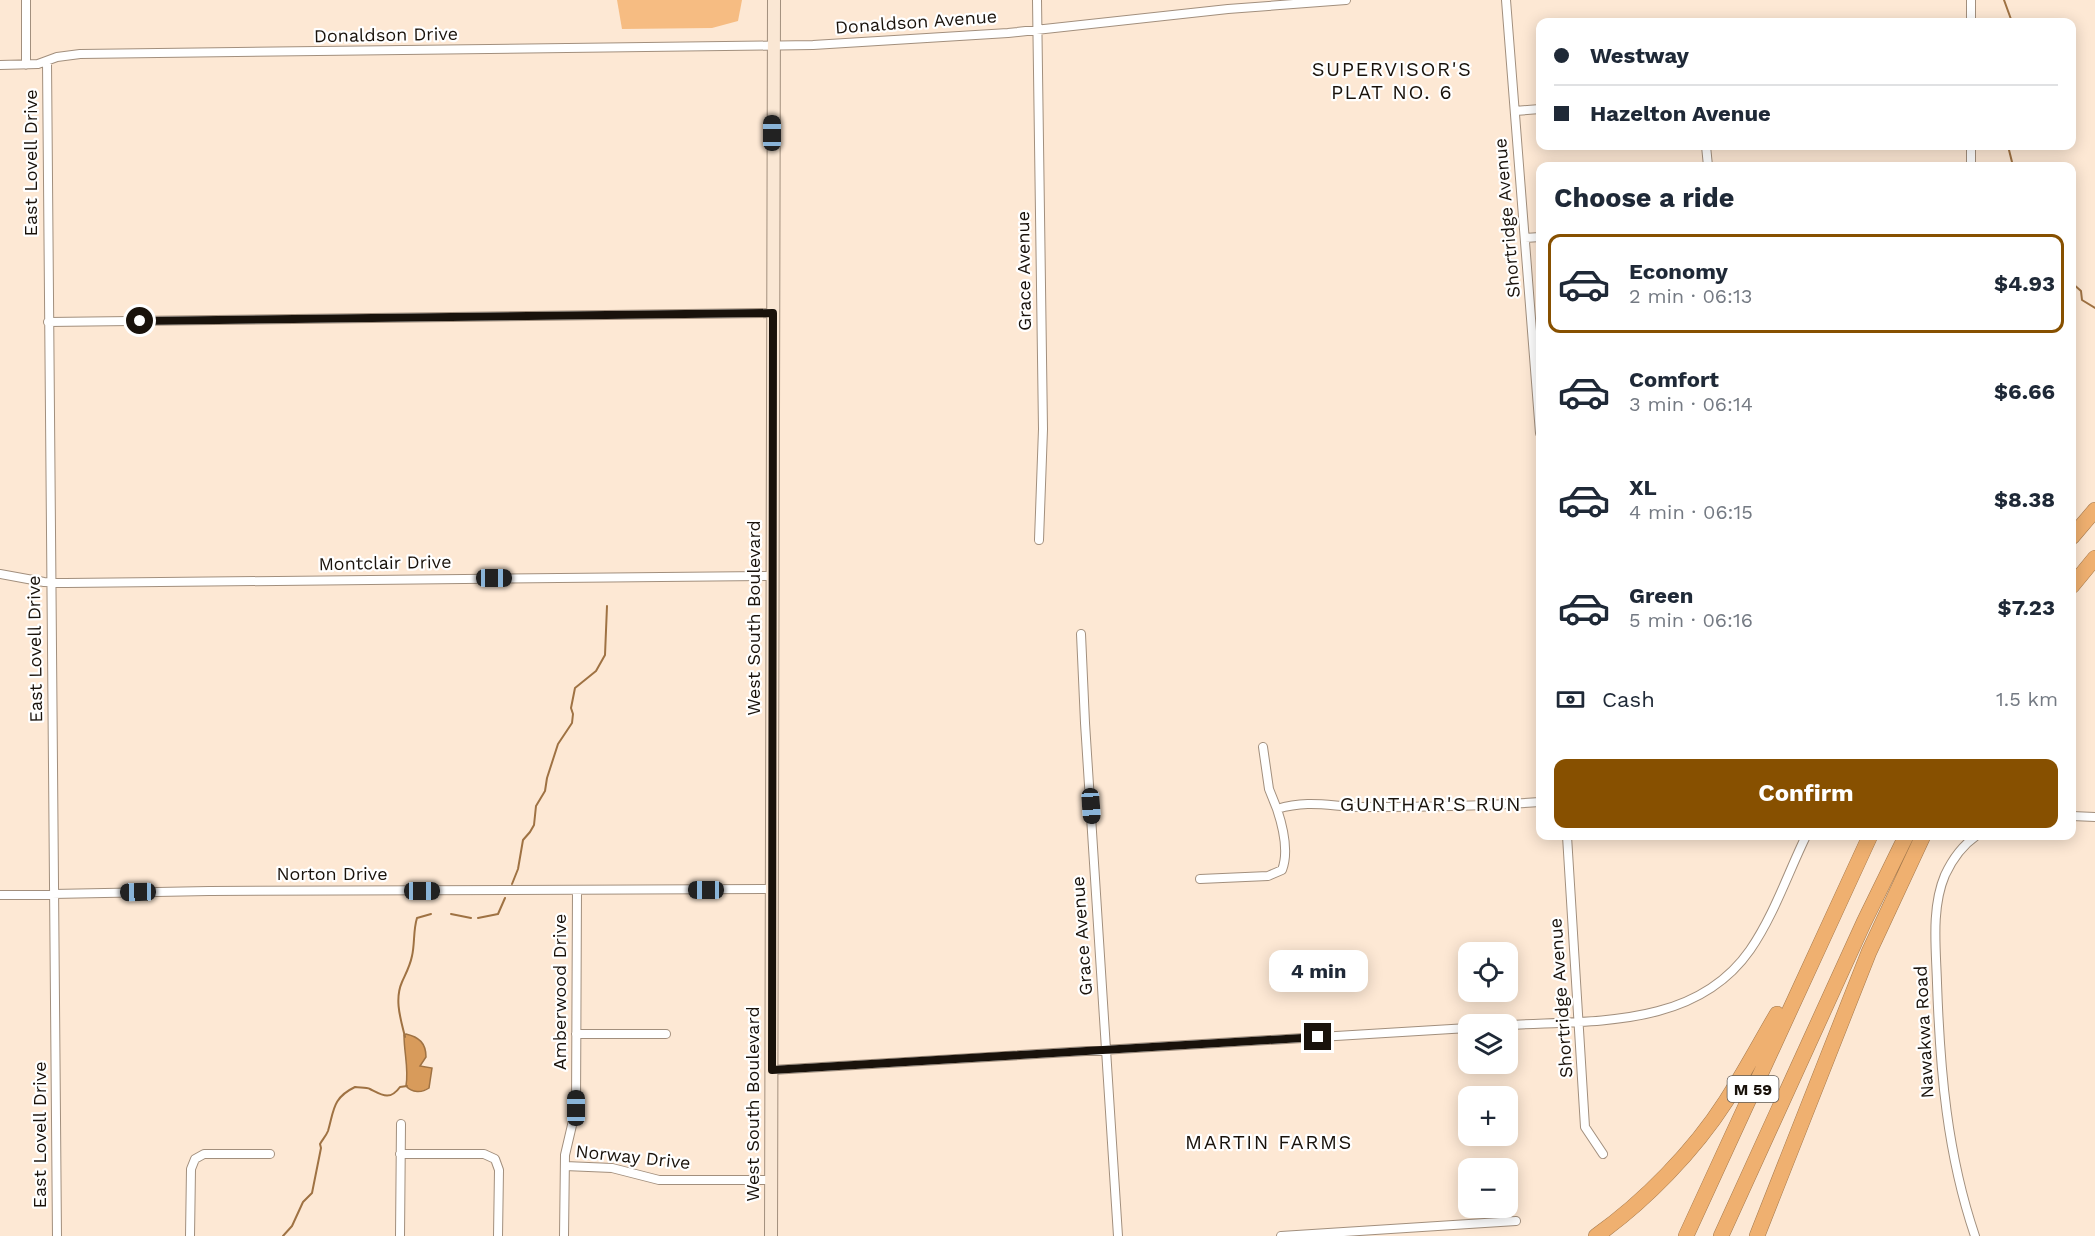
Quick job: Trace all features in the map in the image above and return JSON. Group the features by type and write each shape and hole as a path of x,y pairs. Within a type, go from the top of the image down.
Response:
{"highway":[{"path":"2076,532 2095,510"},
{"path":"2076,581 2095,558"},
{"name":"M 59","path":"1686,1236 1868,840"},
{"name":"M 59","path":"1721,1236 1863,922 1904,840"},
{"path":"1757,1236 1869,952 1921,840"},
{"path":"1596,1236 1612,1225 1655,1185 1702,1135 1726,1102 1820,942"}],"street":[{"name":"East Lovell Drive","path":"26,0 26,65"},
{"name":"West South Boulevard","path":"771,1236 774,0"},
{"name":"Grace Avenue","path":"1037,0 1042,418 1042,500 1039,540"},
{"name":"Donaldson Avenue","path":"773,46 922,39 1037,30 1267,2 1346,0"},
{"name":"Shortridge Avenue","path":"1506,0 1536,382"},
{"path":"1971,0 1971,18"},
{"name":"Donaldson Drive","path":"0,65 26,65 80,54 773,46"},
{"name":"East Lovell Drive","path":"47,62 57,1236"},
{"path":"1515,111 1536,109"},
{"path":"1525,238 1536,237"},
{"path":"48,322 773,313"},
{"name":"Montclair Drive","path":"0,574 51,582 772,576"},
{"name":"Grace Avenue","path":"1081,634 1118,1236"},
{"path":"1200,879 1268,876 1282,870 1285,855 1282,827 1269,789 1263,747"},
{"path":"1277,809 1308,803 1347,806 1446,807 1536,802"},
{"path":"2076,816 2095,817"},
{"name":"Shortridge Avenue","path":"1567,840 1585,1127 1603,1154"},
{"path":"1518,1024 1643,1015 1669,1009 1695,998 1722,980 1742,960 1760,934 1804,840"},
{"name":"Nawakwa Road","path":"1972,840 1956,855 1945,875 1938,903 1936,939 1940,1045 1946,1117 1960,1184 1975,1236"},
{"name":"Norton Drive","path":"0,895 147,892 772,889"},
{"name":"Amberwood Drive","path":"564,1236 566,1149 576,1113 577,890"},
{"path":"772,1070 1458,1029"},
{"path":"576,1034 666,1034"},
{"path":"400,1124 400,1236"},
{"path":"190,1236 191,1168 195,1159 204,1154 270,1154"},
{"path":"400,1154 484,1154 495,1158 499,1170 498,1236"},
{"name":"Norway Drive","path":"565,1166 612,1168 659,1180 771,1180"},
{"path":"1281,1236 1516,1221"}],"shaded area":[{"path":"617,0 742,0 738,21 712,28 622,29"},
{"path":"404,1035 418,1039 425,1048 426,1057 420,1066 432,1068 429,1088 423,1091 417,1092 406,1086"}],"waterway":[{"path":"2004,0 2011,18"},
{"path":"2009,150 2012,162"},
{"path":"2076,287 2081,291 2082,300 2095,308"},
{"path":"512,884 518,869 523,840 534,825 536,806 545,791 558,744 572,723 571,708 575,688 596,671 605,655 607,606"},
{"path":"478,918 498,914 505,898"},
{"path":"405,1037 399,1010 400,989 411,960 417,918 431,914"},
{"path":"451,914 471,918"},
{"path":"283,1236 292,1226 303,1202 312,1193 320,1144 328,1131 338,1100 355,1087 368,1088 386,1096 393,1094 400,1087 407,1086"}],"district":[{"name":"SUPERVISOR'S PLAT NO. 6","path":"1392,80"},
{"name":"GUNTHAR'S RUN","path":"1431,804"},
{"name":"MARTIN FARMS","path":"1269,1142"}],"route":[{"path":"140,321 773,313 772,1070 1318,1037"}]}
